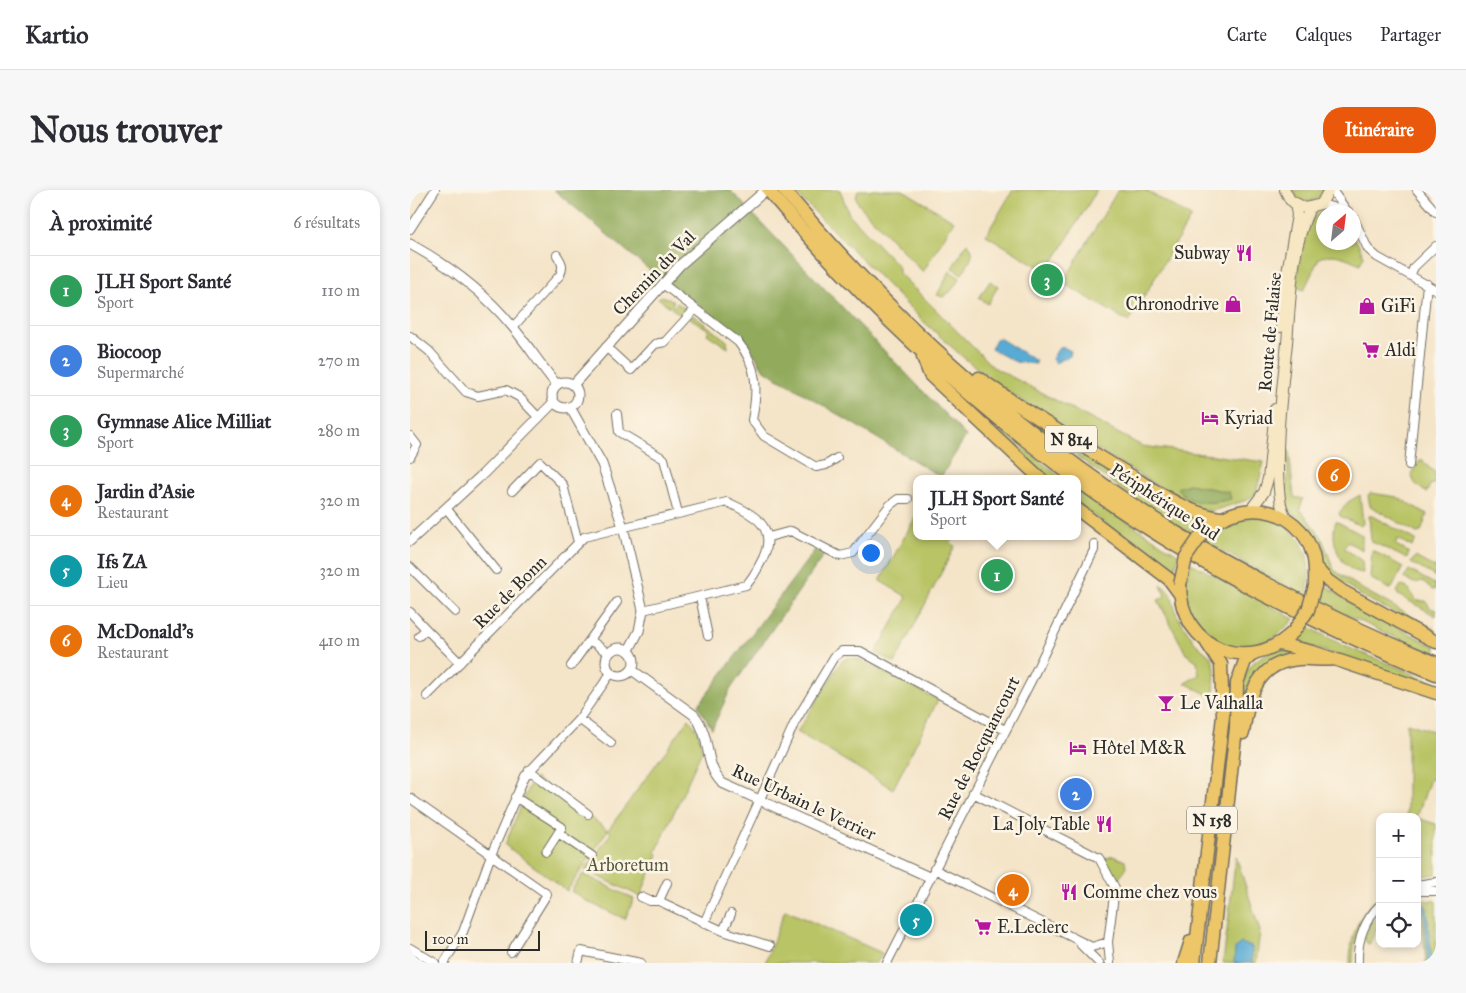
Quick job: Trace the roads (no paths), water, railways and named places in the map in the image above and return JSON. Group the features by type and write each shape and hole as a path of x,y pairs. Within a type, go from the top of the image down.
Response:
{"highway":[{"name":"Périphérique Sud","path":"767,190 849,282 926,349 1072,461 1180,534 1296,599 1436,662"},
{"name":"Périphérique Sud","path":"784,190 926,349 994,416 1071,475"},
{"name":"N 814","path":"1037,475 930,375 926,349 950,354 974,374 1040,420 1164,495 1195,512 1220,518"},
{"name":"Périphérique Sud","path":"1081,482 1168,540 1270,599 1358,642 1436,674"},
{"path":"1251,509 1271,513 1288,520 1307,541 1316,568 1315,586 1308,610 1294,631 1279,644 1253,654 1237,654 1222,650 1199,635 1186,616 1180,590 1186,557 1202,534 1220,518 1251,509"},
{"path":"1081,512 1180,590"},
{"path":"1316,568 1328,581 1342,591 1436,642"},
{"name":"N 158","path":"1194,963 1223,716 1221,664 1208,642"},
{"path":"1279,644 1293,646 1436,693"},
{"name":"N 158","path":"1210,963 1228,816 1236,728 1237,683 1245,661 1253,654"},
{"name":"N 158","path":"1228,816 1235,807 1245,717 1254,686 1267,672 1283,662 1300,659 1320,661 1334,659"},
{"name":"N 158","path":"1184,963 1188,947 1198,927"}],"main road":[{"path":"1286,190 1295,204 1310,208 1321,204 1331,190"},
{"name":"Route de Falaise","path":"1251,509 1264,492 1268,479 1285,284 1297,215 1295,204"},
{"name":"Route de Falaise","path":"1288,520 1280,501 1278,474 1282,392 1295,256 1301,228 1310,208"}],"street":[{"path":"410,229 434,190"},
{"name":"Chemin du Val","path":"573,385 680,265 767,190"},
{"path":"1331,190 1343,205"},
{"path":"1417,190 1436,212"},
{"path":"1361,232 1372,253 1436,290"},
{"path":"410,244 464,279 513,326 557,385"},
{"path":"1411,274 1414,267 1436,246"},
{"path":"513,326 560,275 563,269 557,255"},
{"path":"663,284 738,342 746,352 754,370 757,395 752,420 764,436 816,467 826,465 837,458"},
{"path":"1410,465 1426,284"},
{"path":"606,347 631,370 655,344 665,342 695,309"},
{"path":"410,336 428,351 466,392 478,396 506,390 519,397 539,418"},
{"path":"565,382 573,385 578,396 574,404 570,407 559,407 554,402 552,392 557,385 565,382"},
{"path":"410,541 554,402"},
{"path":"570,407 602,464 623,527 643,610 639,631 629,650"},
{"path":"616,414 619,432 664,460 678,513"},
{"path":"410,436 417,445 410,457"},
{"path":"512,491 540,462 563,485 578,542"},
{"path":"643,610 746,585 754,574 767,548 768,537 791,531 840,556 853,554 890,505 898,499 908,499"},
{"name":"Rue de Bonn","path":"427,696 584,537 727,502 760,521 765,526 768,537"},
{"path":"446,508 496,570"},
{"name":"Rue de Rocquancourt","path":"887,963 1031,681 1094,550 1094,544"},
{"path":"410,567 455,612"},
{"path":"700,597 708,636"},
{"path":"571,666 616,602"},
{"path":"410,612 460,663"},
{"path":"419,636 426,629"},
{"path":"590,640 608,654"},
{"path":"617,648 629,650 634,659 632,670 623,676 611,673 606,664 608,654 617,648"},
{"path":"704,923 761,801 795,722 834,657 842,651 860,651 1005,730"},
{"name":"Rue Urbain le Verrier","path":"632,670 702,724 709,766 722,783 932,873"},
{"path":"444,963 463,932 491,854 515,797 529,770 580,719 611,673"},
{"path":"580,719 611,743"},
{"path":"529,770 588,814"},
{"path":"973,793 1099,858 1115,888 1108,942 1110,963"},
{"path":"515,797 562,827 546,852"},
{"path":"410,798 547,894 510,952"},
{"path":"558,833 592,856"},
{"path":"932,873 1092,947 1108,942"},
{"path":"1421,884 1436,882"},
{"path":"659,901 667,883"},
{"path":"1421,890 1436,891"},
{"path":"641,897 650,901 659,901 704,923 770,946"},
{"path":"1358,963 1359,943 1362,933 1376,910"},
{"path":"724,931 731,914"},
{"path":"1070,937 1087,950 1099,963"},
{"path":"410,948 435,963"},
{"path":"578,963 581,951 641,963"}],"water":[{"path":"999,338 1036,361 1036,364 1016,362 991,349 996,339"},
{"path":"1063,347 1071,351 1070,356 1055,363 1052,359 1058,349"},
{"path":"1421,904 1427,908 1432,963 1428,963 1424,909"},
{"path":"1241,943 1252,947 1252,963 1234,963 1235,948"}],"place":[{"name":"Subway","path":"1244,253"},
{"name":"Gymnase Alice Milliat","path":"1047,280"},
{"name":"Chronodrive","path":"1233,304"},
{"name":"GiFi","path":"1367,306"},
{"name":"Aldi","path":"1371,350"},
{"name":"Kyriad","path":"1210,418"},
{"name":"McDonald's","path":"1334,475"},
{"name":"JLH Sport Santé","path":"997,575"},
{"name":"Le Valhalla","path":"1166,703"},
{"name":"Hôtel M&R","path":"1078,748"},
{"name":"Biocoop","path":"1076,794"},
{"name":"La Joly Table","path":"1104,824"},
{"name":"Jardin d'Asie","path":"1013,890"},
{"name":"Comme chez vous","path":"1069,892"},
{"name":"Ifs ZA","path":"916,920"},
{"name":"E.Leclerc","path":"983,927"}],"park label":[{"name":"Arboretum","path":"628,865"}]}
